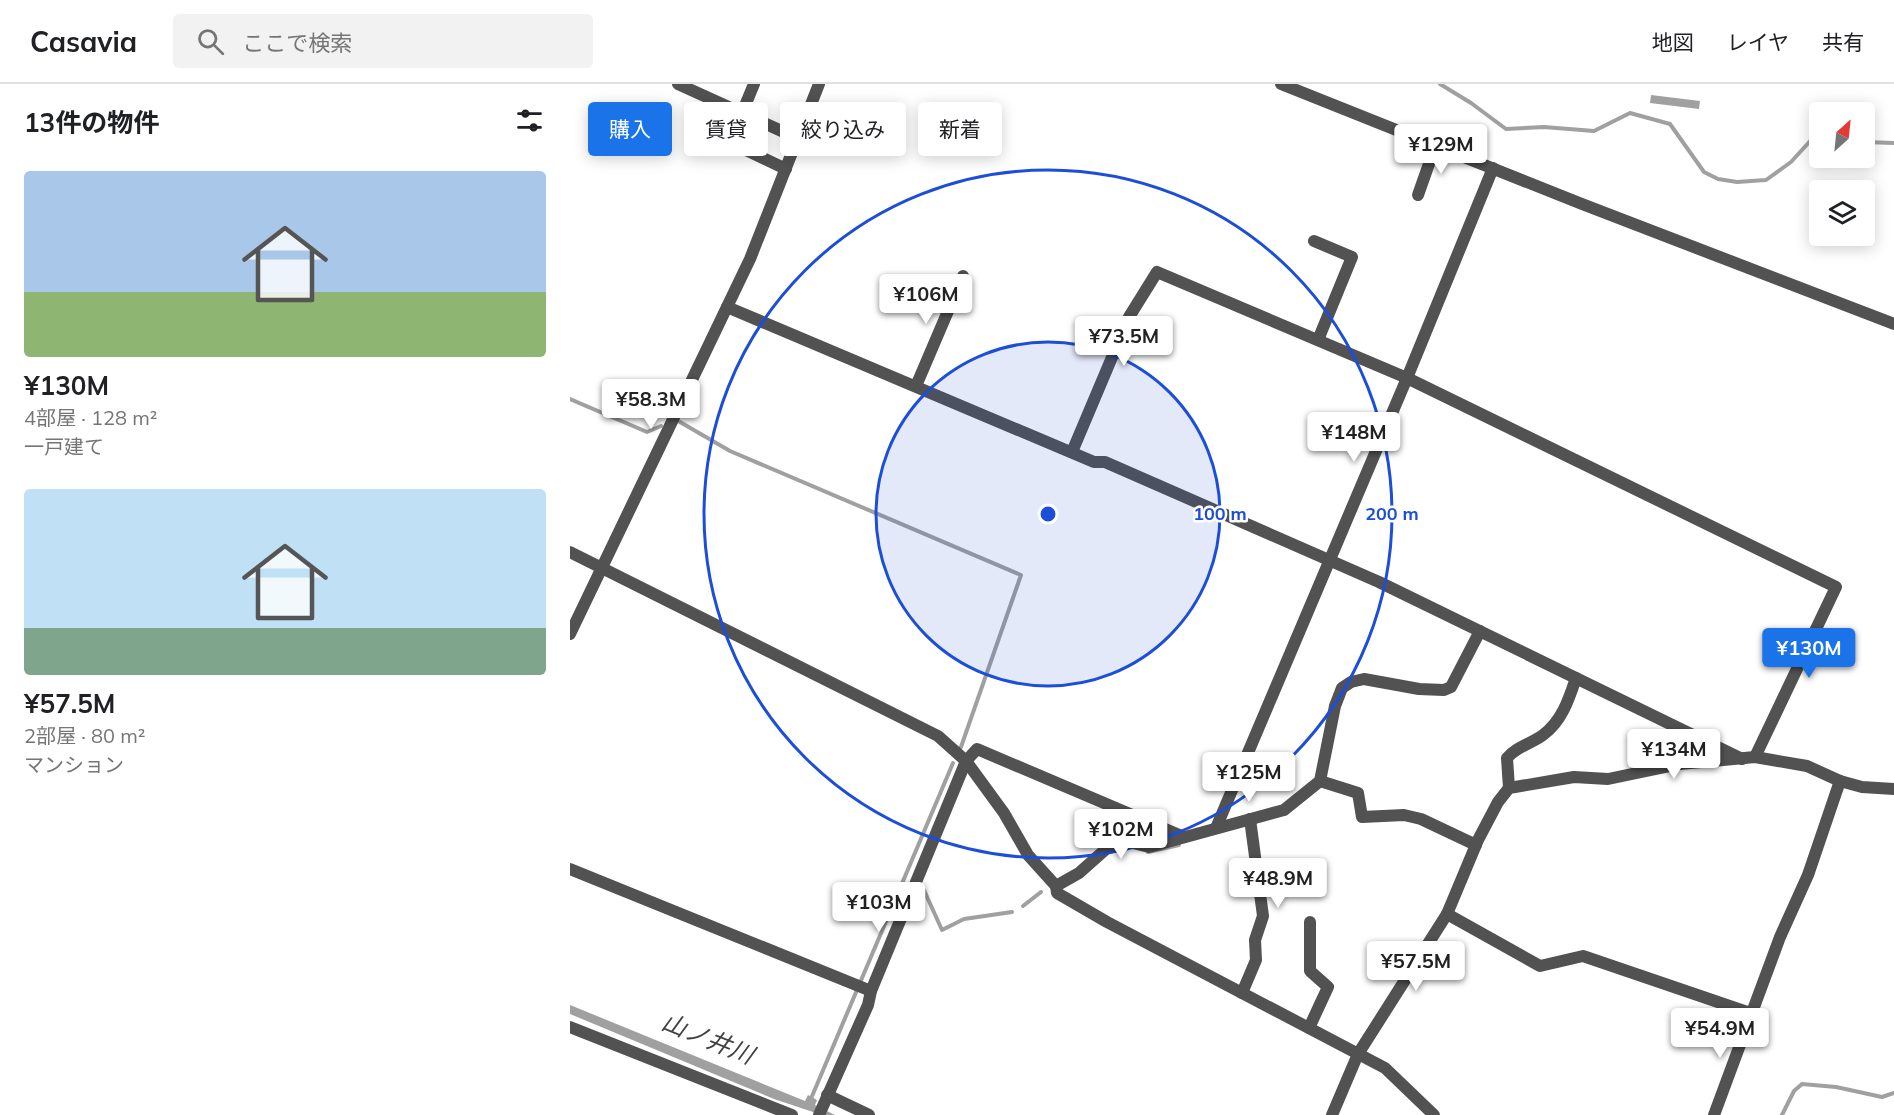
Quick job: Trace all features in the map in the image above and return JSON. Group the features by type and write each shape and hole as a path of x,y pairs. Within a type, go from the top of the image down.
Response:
{"street":[{"path":"680,84 718,102"},
{"path":"747,102 754,84"},
{"path":"812,102 819,84"},
{"path":"1281,84 1894,324"},
{"path":"1418,195 1436,144"},
{"path":"759,156 786,169"},
{"path":"570,634 727,307 773,206 791,156"},
{"path":"1216,828 1407,378 1493,168"},
{"path":"1314,241 1352,257 1317,340"},
{"path":"1072,452 1129,317 1157,272 1407,378 1836,587 1748,758"},
{"path":"916,386 963,276"},
{"path":"727,307 1094,462 1105,462 1329,560 1748,758"},
{"path":"570,552 603,566 924,727 966,761 1004,813 1028,855 1056,886 1057,892 1107,922 1385,1068 1434,1115"},
{"path":"1056,886 1079,873 1106,849 1129,842 1149,848 1284,810 1320,781 1335,706 1342,688 1351,682 1364,679 1419,689 1444,690 1451,687 1480,631"},
{"path":"1332,1115 1358,1054 1447,914 1476,845 1498,802 1509,788 1507,758 1515,749 1542,736 1554,725 1563,713 1576,678"},
{"path":"819,1115 868,1005 871,991 966,761 977,748 1184,837"},
{"path":"1509,788 1574,777 1608,779 1680,764 1748,758 1807,766 1862,788 1894,789"},
{"path":"1320,781 1358,793 1362,817 1404,815 1421,819 1476,845"},
{"path":"1714,1115 1780,937 1808,875 1840,781"},
{"path":"1242,993 1256,960 1255,940 1263,916 1250,819"},
{"path":"570,869 871,991"},
{"path":"1447,914 1540,966 1582,956 1753,1014"},
{"path":"1309,1028 1328,987 1310,971 1310,922"},
{"path":"570,1027 792,1115"},
{"path":"827,1095 869,1115"}],"shaded area":[{"path":"1651,95 1700,101 1699,109 1650,103"},
{"path":"570,1005 805,1101 808,1095 817,1100 815,1105 835,1115 822,1115 774,1099 570,1014"}],"waterway":[{"path":"1440,84 1506,129 1544,127 1594,131 1630,113 1670,124 1704,172 1718,179 1737,182 1766,180 1791,162 1809,142"},
{"path":"1875,142 1894,143"},
{"path":"570,399 647,432 661,426"},
{"path":"680,422 730,451 1021,575 961,747"},
{"path":"810,1101 953,763"},
{"path":"1148,852 1179,845"},
{"path":"923,888 942,930 964,919 1012,912"},
{"path":"1023,906 1041,892"},
{"path":"1782,1115 1794,1091 1802,1084 1836,1087 1882,1097 1894,1093"}],"water label":[{"name":"山ノ井川","path":"708,1038"}]}
